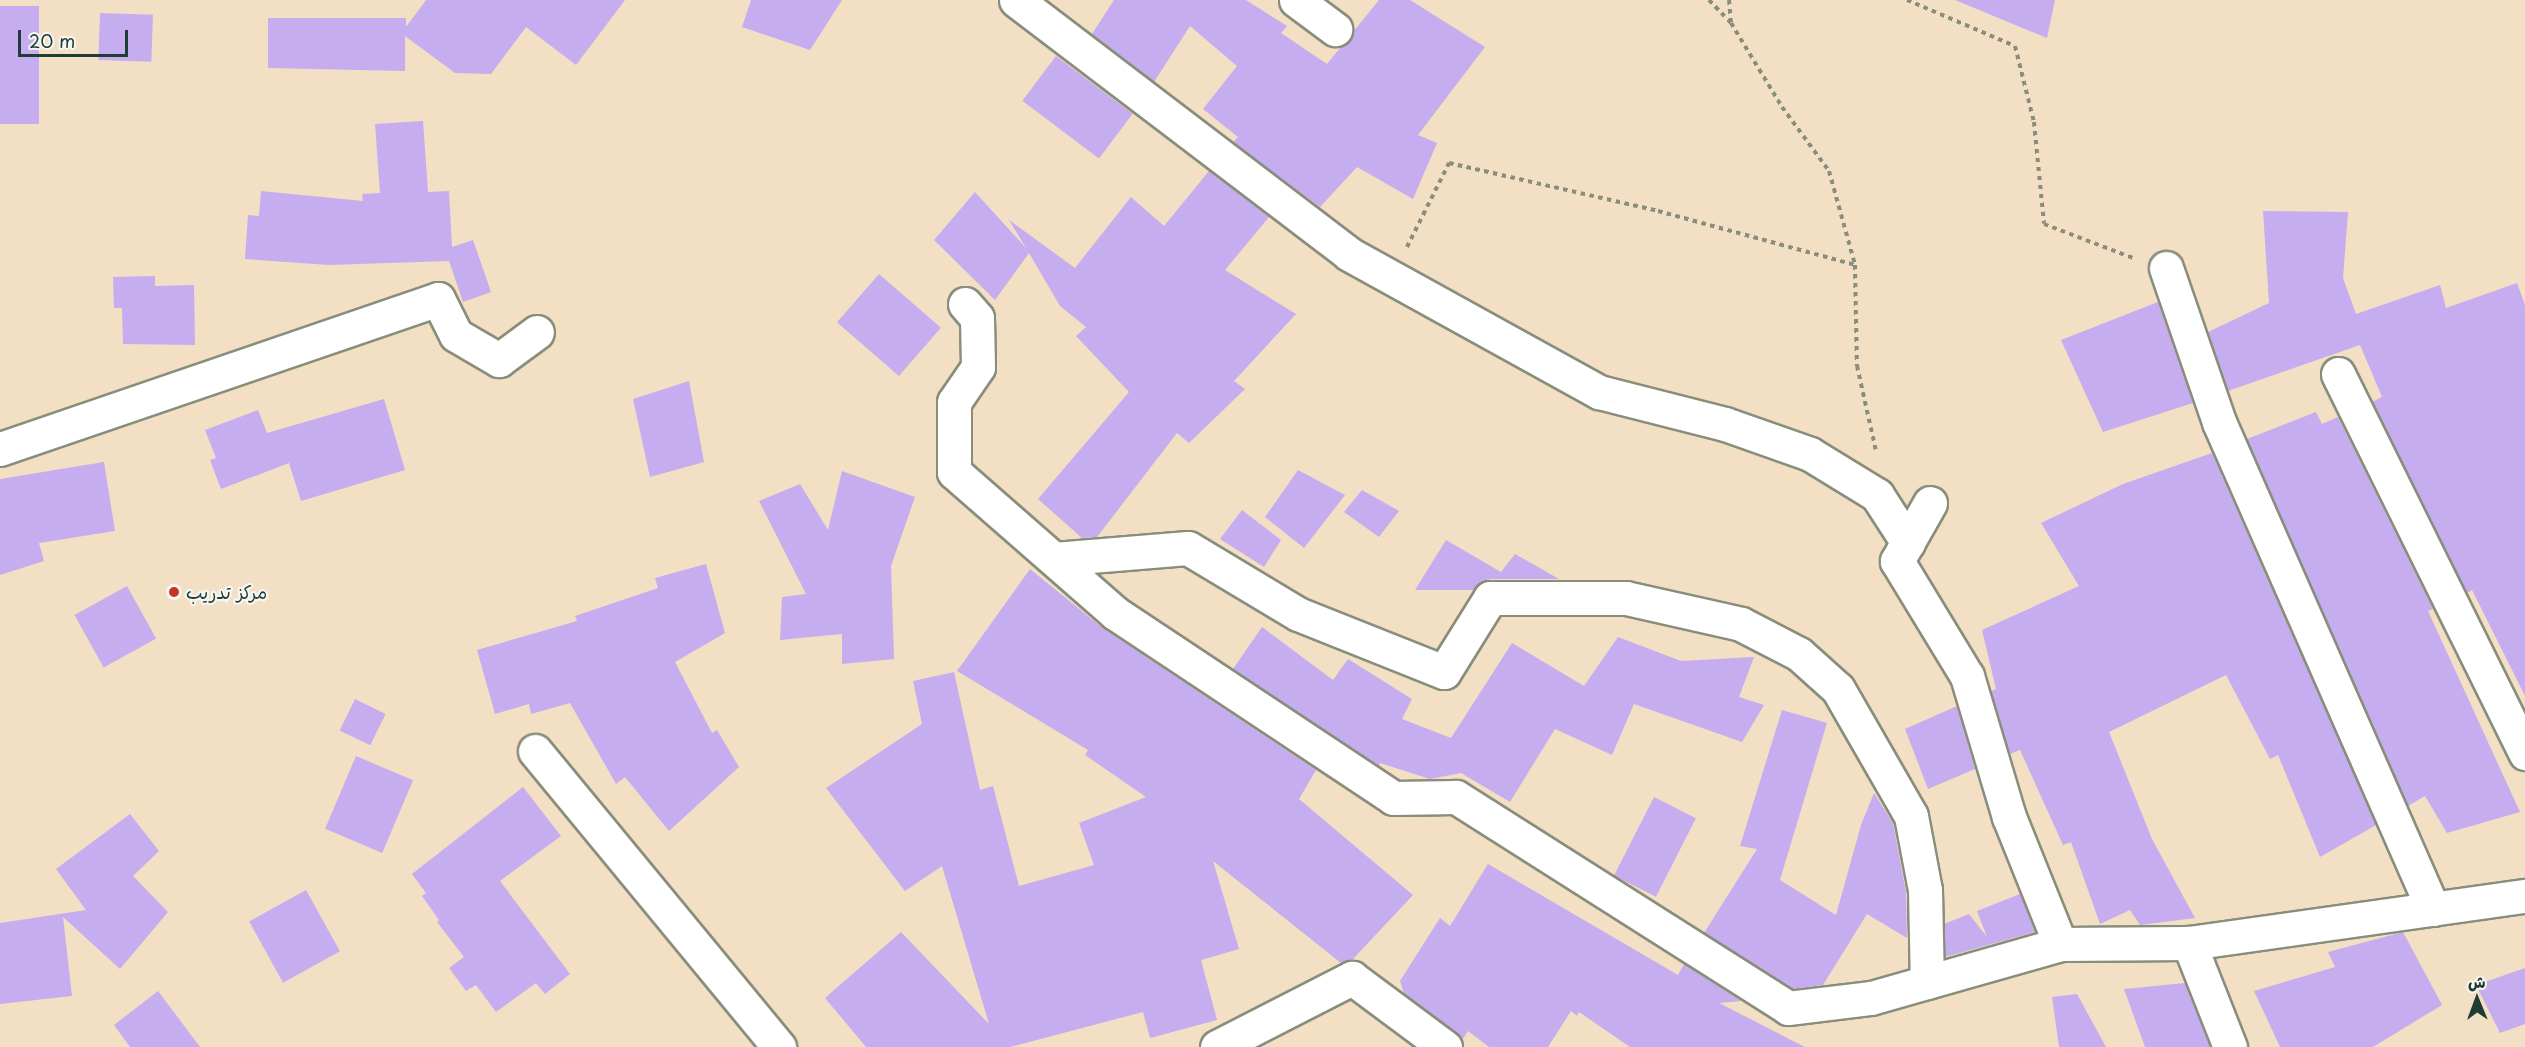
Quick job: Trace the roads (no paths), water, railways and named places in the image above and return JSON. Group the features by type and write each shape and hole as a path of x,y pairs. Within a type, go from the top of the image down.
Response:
{"street":[{"path":"1016,0 1349,254 1599,392 1725,424 1810,454 1877,495 1908,543"},
{"path":"1296,0 1335,29"},
{"path":"2166,268 2219,422 2433,909"},
{"path":"0,449 438,299 456,335 499,360 537,332"},
{"path":"965,304 977,318 978,367 954,402 954,472 1115,613 1393,798 1455,797 1788,1008 1871,998 2060,944 2189,943 2525,896"},
{"path":"2338,374 2525,753"},
{"path":"1930,503 1897,561 1966,676 2009,817 2060,944"},
{"path":"1054,559 1188,548 1298,614 1444,672 1490,598 1626,598 1741,624 1799,654 1838,689 1911,816 1925,890 1927,982"},
{"path":"535,751 779,1047"},
{"path":"2189,943 2230,1047"},
{"path":"1217,1047 1352,978 1445,1047"}],"place":[{"name":"مركز تدريب","path":"174,592"}]}
